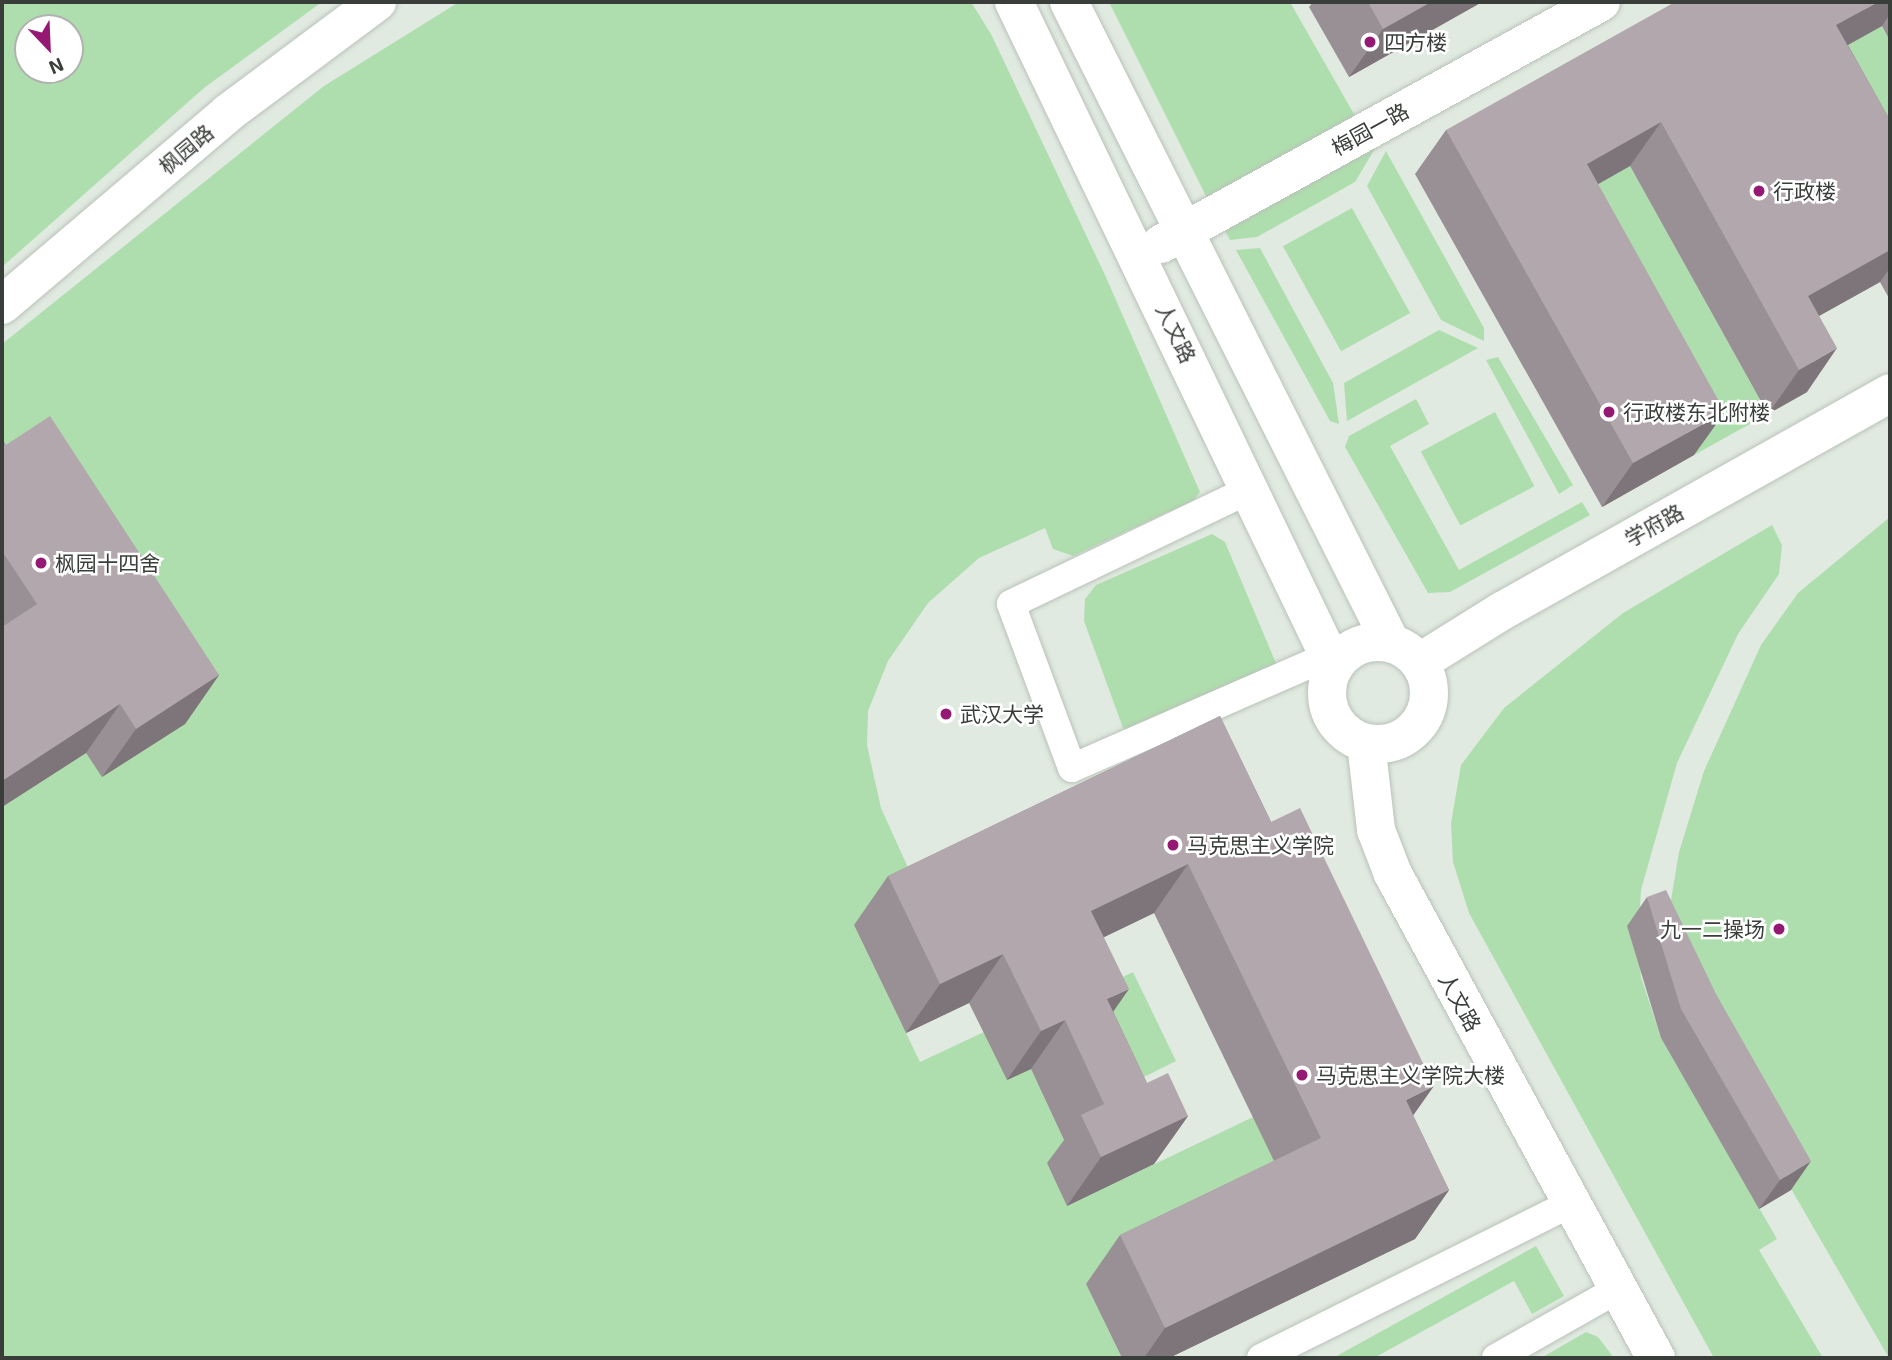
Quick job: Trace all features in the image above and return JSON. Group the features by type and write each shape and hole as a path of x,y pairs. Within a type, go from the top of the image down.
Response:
{"street":[{"name":"枫园路","path":"2,305 228,113 377,2"},
{"name":"人文路","path":"1014,2 1251,489 1331,662"},
{"path":"1069,2 1185,232 1430,696 1415,728 1384,744 1366,743 1351,736 1331,713 1328,681 1331,662 1359,645 1406,652"},
{"name":"梅园一路","path":"1139,257 1601,2"},
{"name":"学府路","path":"1406,652 1502,611 1890,393"},
{"name":"人文路","path":"1366,743 1376,830 1394,874 1570,1204 1656,1358"}],"lane":[{"path":"1251,489 1011,604 1072,768 1331,662"},
{"path":"1261,1358 1570,1204"},
{"path":"1496,1358 1618,1290"}],"green space":[{"path":"2,2 322,2 204,88 2,267"},
{"path":"459,2 971,2 991,34 1105,275 1200,492 1194,500 1073,556 1053,549 1045,528 979,558 928,603 888,661 868,711 867,745 881,808 920,894 854,925 920,1062 984,1032 1031,1069 1070,1153 1067,1206 1253,1117 1287,1187 1086,1284 1122,1358 2,1358 2,807 86,753 103,777 2,474 2,344 324,86"},
{"path":"1109,2 1290,2 1358,121 1210,204"},
{"path":"1882,26 1890,41 1890,219 1806,68"},
{"path":"1380,140 1355,182 1257,237 1230,240 1224,229"},
{"path":"1386,151 1484,328 1484,341 1441,320 1367,186"},
{"path":"1630,166 1768,414 1694,455 1617,317 1524,369 1496,317 1556,208"},
{"path":"1352,208 1410,313 1341,351 1283,246"},
{"path":"1260,248 1333,383 1339,424 1330,421 1236,250"},
{"path":"1439,330 1478,348 1347,421 1344,383"},
{"path":"1498,357 1573,485 1559,494 1486,360"},
{"path":"1416,399 1429,424 1390,446 1459,570 1582,502 1590,515 1450,592 1428,593 1345,447 1349,436"},
{"path":"1495,412 1534,486 1460,526 1421,451"},
{"name":"九一二操场","path":"1890,517 1889,1358 1695,1023 1668,918 1679,852 1704,771 1761,645 1798,593"},
{"path":"1772,525 1782,545 1779,574 1738,634 1677,763 1641,890 1638,940 1641,977 1661,1038 1777,1239 1759,1250 1823,1358 1714,1358 1469,913 1453,862 1451,823 1461,765 1504,708 1623,613"},
{"path":"1212,534 1225,542 1278,668 1130,730 1123,728 1084,621 1085,599 1096,585"},
{"path":"1133,972 1176,1061 1098,1100 1077,999"},
{"path":"1536,1246 1564,1296 1532,1314 1514,1281 1374,1358 1333,1358"},
{"path":"1586,1332 1598,1337 1614,1358 1541,1358"}],"building":[{"path":"1368,2 1431,2 1383,29"},
{"name":"行政楼","path":"1675,2 1878,2 1836,25 1890,120 1890,250 1808,296 1837,348 1799,370 1661,122 1587,164 1725,412 1633,463 1446,130"},
{"path":"50,416 219,675 136,729 120,704 2,781 2,627 37,604 2,551 2,439 6,445"},
{"path":"1220,716 1271,822 1300,808 1434,1086 1406,1100 1449,1190 1165,1328 1120,1235 1321,1138 1188,864 1091,911 1129,989 1107,999 1147,1083 1168,1073 1188,1116 1101,1157 1081,1115 1104,1104 1065,1020 1041,1031 1003,954 940,984 888,876"},
{"path":"1666,890 1716,994 1811,1161 1780,1180 1681,1009 1647,897"}],"place":[{"name":"四方楼","path":"1370,42"},
{"name":"行政楼","path":"1759,191"},
{"name":"行政楼东北附楼","path":"1609,412"},
{"name":"枫园十四舍","path":"41,563"},
{"name":"武汉大学","path":"946,714"},
{"name":"马克思主义学院","path":"1173,845"},
{"name":"九一二操场","path":"1779,929"},
{"name":"马克思主义学院大楼","path":"1302,1075"}]}
